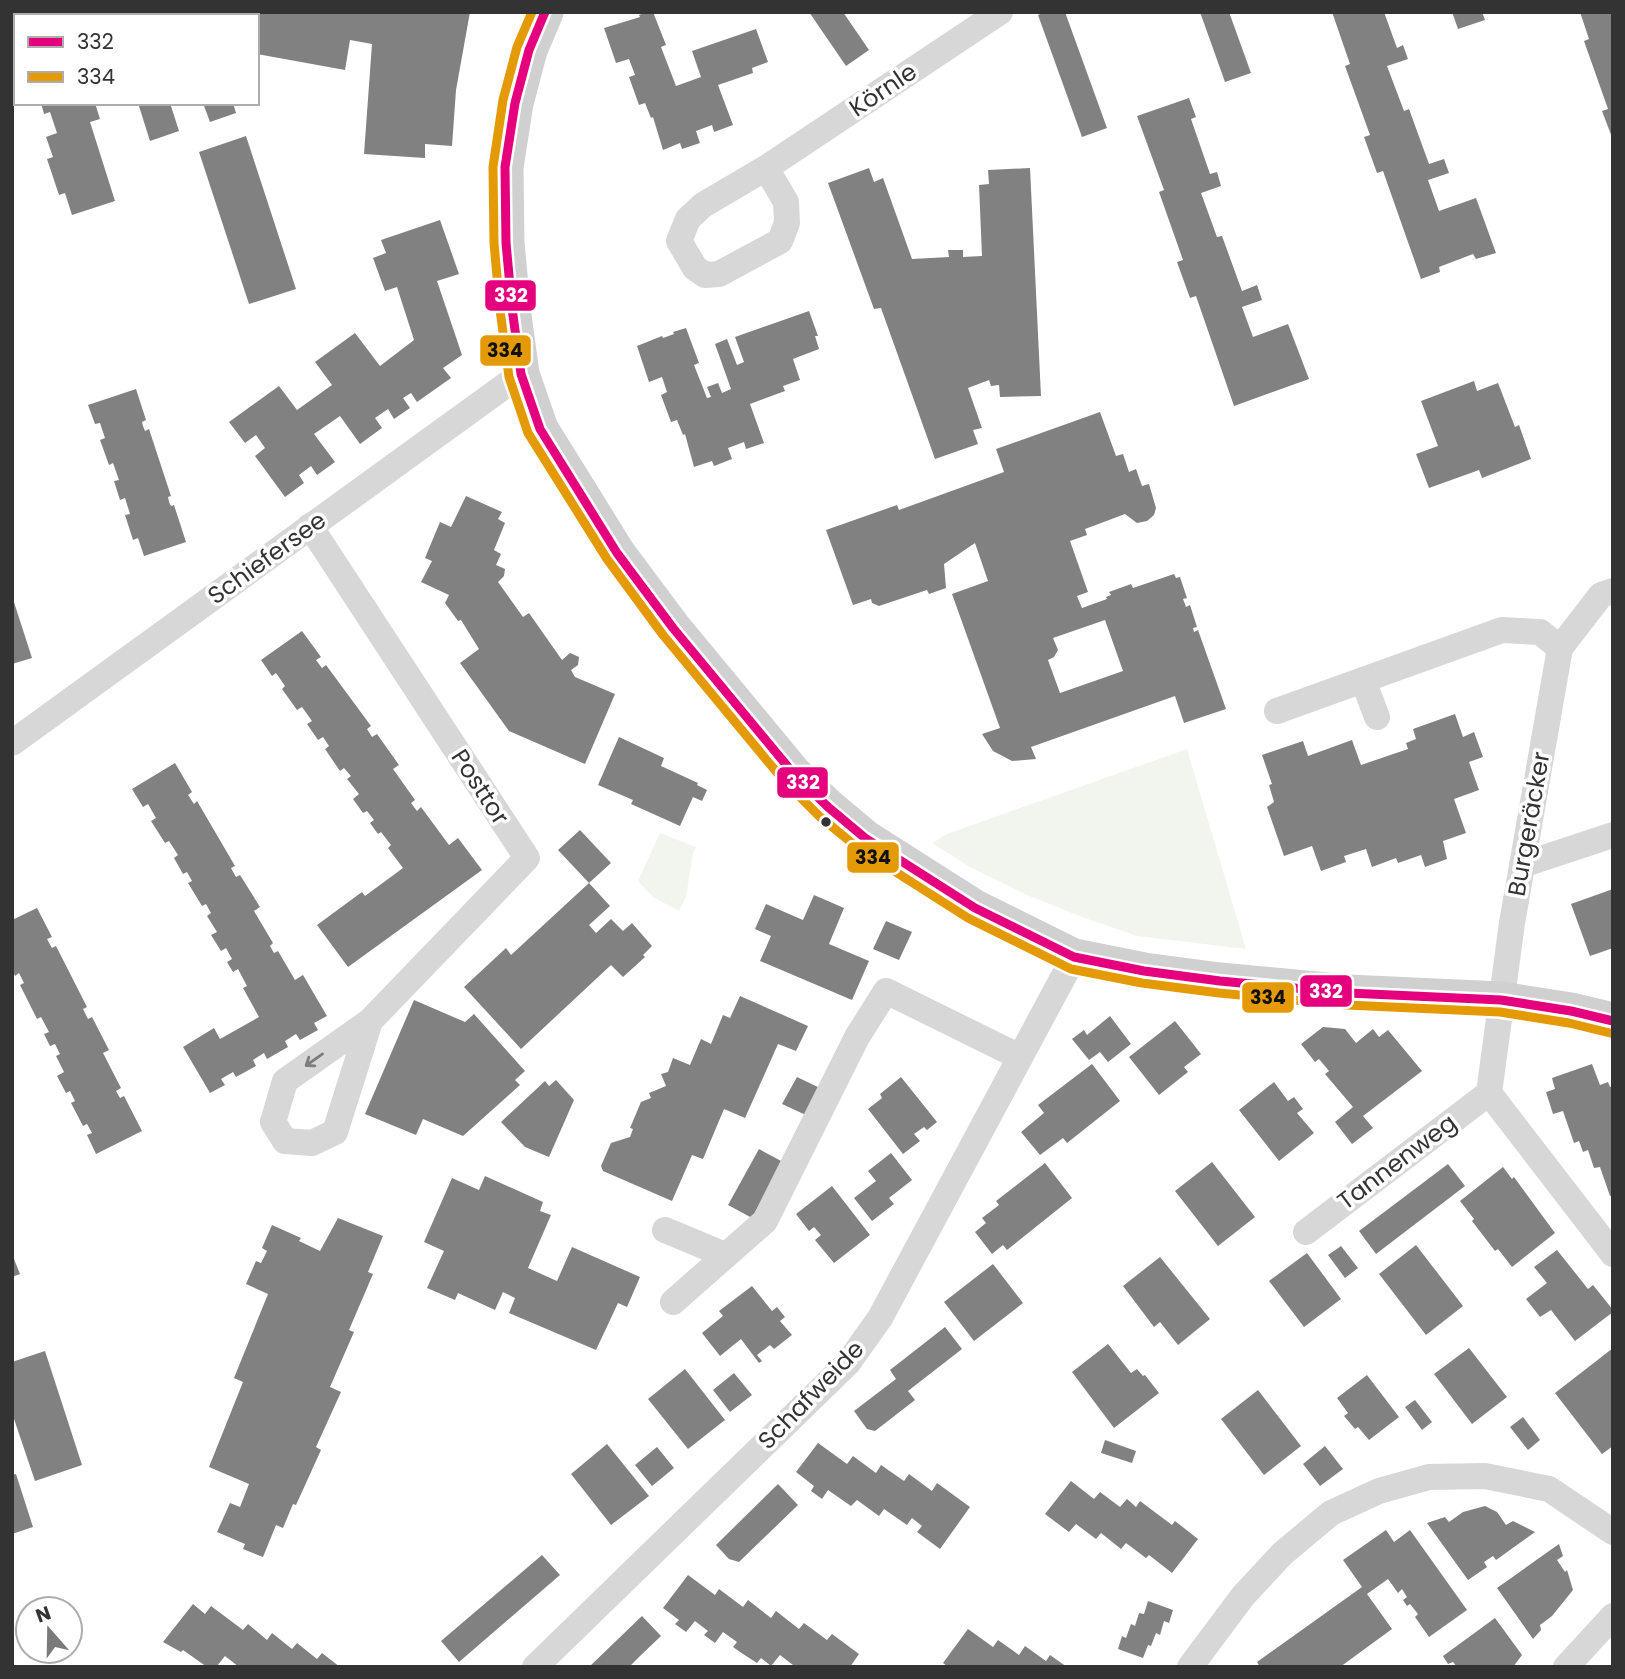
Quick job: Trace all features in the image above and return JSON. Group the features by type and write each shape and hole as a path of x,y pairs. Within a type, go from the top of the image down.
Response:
{"street":[{"path":"545,12 525,63 515,103 505,167 506,243 521,374 540,429 617,553 673,628 793,773 828,807 865,838 975,908 1074,957 1144,971 1220,981 1348,993 1501,1000 1613,1021"},
{"name":"Körnle","path":"766,168 1000,12"},
{"name":"Schiefersee","path":"12,743 521,374"},
{"name":"Posttor","path":"310,526 527,858 370,1021 285,1080 272,1122 285,1141 312,1143 335,1132 370,1021"},
{"name":"Burgeräcker","path":"1501,1000 1560,648 1601,595 1613,591"},
{"path":"1277,711 1502,630 1540,632 1560,648"},
{"path":"1363,680 1377,717"},
{"path":"1522,865 1613,835"},
{"name":"Schafweide","path":"535,1667 848,1363 880,1318 1074,957"},
{"path":"673,1301 765,1221 857,1037 886,991 1020,1057"},
{"path":"1501,1000 1489,1093 1613,1254"},
{"name":"Tannenweg","path":"1306,1232 1489,1093"},
{"path":"665,1230 725,1255"},
{"path":"1190,1667 1243,1596 1282,1554 1331,1513 1379,1491 1429,1477 1485,1476 1549,1489 1613,1532"},
{"path":"1566,1667 1613,1616"}],"shaded area":[{"path":"1187,749 1246,949 1137,936 1027,895 970,867 932,843 947,834"},
{"path":"660,833 696,847 686,897 679,911 653,897 638,881"}],"building":[{"path":"78,12 78,14 54,14"},
{"path":"107,12 140,14 108,14"},
{"path":"172,12 202,14 172,14"},
{"path":"216,12 470,12 456,90 452,146 425,144 425,158 364,154 372,44 350,40 345,70 259,54 259,14"},
{"path":"653,12 666,45 661,47 676,86 701,77 692,51 756,29 768,62 752,68 753,73 718,85 733,125 714,132 712,125 696,131 700,143 682,149 680,143 663,150 653,117 651,118 645,103 639,105 629,77 635,75 629,59 616,63 604,28 640,17 639,15"},
{"path":"809,12 843,12 869,50 846,66"},
{"path":"1045,12 1065,12 1107,128 1082,137 1038,15"},
{"path":"1200,12 1229,12 1251,73 1225,82"},
{"path":"1332,12 1384,12 1397,48 1403,45 1408,59 1387,66 1404,111 1409,109 1429,164 1444,159 1449,173 1428,180 1439,211 1476,198 1496,253 1476,259 1473,254 1439,267 1440,272 1421,279 1383,171 1377,173 1364,137 1370,135 1345,66 1350,64"},
{"path":"1452,12 1482,12 1485,20 1458,29"},
{"path":"1580,12 1613,12 1613,140 1602,111 1608,109 1584,41 1589,39"},
{"path":"1189,98 1196,117 1191,119 1210,174 1217,172 1221,186 1201,193 1217,237 1222,236 1242,291 1257,285 1262,300 1242,307 1253,337 1288,324 1309,379 1234,406 1196,296 1190,298 1177,262 1183,260 1159,192 1164,190 1137,116"},
{"path":"42,105 96,105 100,119 90,122 115,201 72,215 65,193 59,195 47,159 53,157 46,137 57,133 50,112 44,114"},
{"path":"139,105 171,105 179,131 150,141"},
{"path":"204,105 234,105 236,113 210,122"},
{"path":"246,136 296,289 249,304 199,152"},
{"path":"869,168 874,182 883,178 912,259 949,257 948,250 963,250 963,257 982,256 979,185 989,184 988,170 1030,168 1041,396 1000,397 999,385 991,386 989,380 968,388 982,428 973,430 978,444 935,459 881,308 874,309 828,183"},
{"path":"440,220 459,274 437,281 462,355 443,368 451,378 417,402 411,393 403,398 410,408 394,419 388,409 375,418 382,428 360,444 340,416 314,434 335,462 317,475 311,466 299,475 304,483 285,497 255,456 265,448 256,435 245,443 229,422 279,386 297,410 332,385 315,362 355,333 380,366 414,340 397,287 385,291 373,258 386,253 381,240"},
{"path":"809,311 818,336 815,336 819,349 793,359 800,380 783,386 785,391 750,404 764,443 746,449 744,442 728,448 732,459 714,466 712,461 694,467 685,434 683,435 677,420 671,422 661,395 667,392 662,377 649,382 637,346 686,328 699,363 694,365 707,398 711,397 707,387 718,383 722,393 731,389 715,344 727,339 737,365 744,362 735,337"},
{"path":"1474,381 1477,391 1498,383 1515,427 1519,425 1531,459 1482,478 1479,470 1429,488 1416,454 1438,446 1421,401"},
{"path":"136,389 146,420 142,422 143,426 145,431 149,429 171,496 168,497 169,502 171,506 174,505 186,542 144,556 138,538 133,540 125,515 130,514 125,498 120,500 114,481 119,480 113,463 109,465 100,440 105,438 100,423 95,424 88,405"},
{"path":"1100,412 1116,456 1123,454 1129,472 1136,469 1142,486 1149,484 1156,508 1154,515 1147,521 1137,523 1125,514 1085,529 1087,535 1070,541 1088,592 1077,596 1082,608 1107,599 1106,597 1111,595 1109,592 1131,584 1133,588 1174,574 1176,578 1180,577 1187,598 1183,599 1186,607 1190,605 1197,627 1193,628 1194,632 1198,630 1226,709 1184,723 1175,696 1031,747 1036,759 1012,761 993,751 982,734 1000,728 952,594 988,581 975,543 944,564 946,588 929,594 927,590 879,606 872,603 871,599 853,605 826,530 897,505 899,510 1004,472 996,449","holes":["1105,620 1123,671 1060,693 1048,660 1054,657 1058,650 1053,638"]},
{"path":"466,496 502,512 498,519 505,523 494,550 501,554 496,565 505,569 504,576 498,582 523,617 529,613 562,660 570,653 579,657 578,665 571,670 575,677 615,694 585,764 509,731 460,663 479,649 461,620 458,621 445,603 449,595 421,582 432,561 425,558 440,522 451,527"},
{"path":"12,600 32,658 12,664"},
{"path":"302,631 321,657 316,660 322,668 326,665 371,726 367,729 372,737 377,734 399,765 393,769 415,800 411,803 417,811 421,807 449,845 458,838 482,870 348,967 317,925 362,892 365,896 403,868 388,848 391,845 370,823 374,820 367,811 363,813 353,799 359,794 347,779 351,776 344,768 340,771 325,749 329,746 323,737 318,740 307,724 312,721 302,707 297,710 282,689 285,686 276,673 272,676 261,660"},
{"path":"1455,714 1463,737 1474,732 1483,757 1469,762 1479,790 1454,799 1466,833 1443,841 1447,859 1425,867 1421,855 1398,863 1396,858 1372,867 1366,849 1344,856 1346,862 1321,871 1312,846 1284,856 1267,807 1274,802 1269,785 1272,784 1262,755 1303,741 1308,756 1352,740 1361,765 1408,749 1406,743 1416,739 1413,729"},
{"path":"619,737 664,758 661,766 707,790 702,801 693,797 680,826 631,804 633,800 598,785"},
{"path":"175,763 192,792 188,795 194,804 197,801 235,866 231,868 236,877 240,875 260,907 254,911 273,943 270,946 274,953 278,951 295,980 303,975 327,1016 314,1023 318,1030 300,1040 296,1034 285,1041 288,1047 267,1059 264,1053 253,1060 256,1066 236,1077 233,1072 221,1079 225,1085 210,1093 183,1047 214,1028 220,1039 259,1017 243,988 247,986 238,969 233,972 227,962 232,959 226,948 221,951 211,935 217,932 207,916 211,913 206,904 202,906 188,883 192,881 187,872 183,874 174,858 178,855 169,841 165,843 151,821 156,818 148,804 143,807 132,789"},
{"path":"580,830 611,863 589,883 558,850"},
{"path":"589,883 610,906 589,925 596,933 611,919 623,931 632,923 652,946 643,955 645,957 623,977 611,965 521,1049 464,987 506,948 511,955"},
{"path":"1613,889 1613,948 1590,956 1571,904"},
{"path":"814,895 844,908 829,944 869,961 852,1000 760,961 771,936 755,929 766,904 803,920"},
{"path":"37,908 52,937 47,939 52,948 56,946 87,1007 83,1009 88,1019 92,1017 109,1050 103,1053 121,1088 116,1091 120,1098 124,1096 142,1131 96,1154 87,1135 92,1133 87,1124 83,1126 71,1103 75,1101 70,1091 66,1093 57,1076 64,1072 56,1056 60,1054 55,1044 50,1046 44,1034 49,1032 41,1017 37,1019 20,985 24,983 19,973 15,976 12,970 12,920"},
{"path":"886,921 912,932 899,960 873,949"},
{"path":"740,996 808,1026 796,1051 778,1044 745,1118 724,1109 703,1159 692,1155 672,1201 603,1171 601,1166 611,1143 630,1137 633,1129 630,1128 641,1102 651,1098 649,1093 666,1086 661,1074 668,1072 673,1058 690,1065 701,1039 711,1044 723,1015 730,1018"},
{"path":"414,1000 465,1022 474,1014 525,1071 515,1080 520,1085 463,1136 423,1119 416,1135 365,1114"},
{"path":"1110,1016 1131,1044 1108,1062 1100,1052 1089,1060 1072,1039 1084,1030 1087,1035"},
{"path":"1175,1021 1201,1054 1184,1067 1188,1072 1159,1095 1129,1057"},
{"path":"1323,1027 1345,1029 1356,1043 1373,1029 1379,1037 1388,1030 1422,1071 1363,1116 1373,1128 1352,1144 1335,1122 1353,1107 1325,1074 1329,1071 1319,1059 1315,1062 1301,1044"},
{"path":"1092,1064 1120,1101 1067,1143 1063,1138 1040,1155 1021,1132 1044,1113 1038,1105"},
{"path":"1592,1064 1600,1085 1608,1082 1610,1087 1613,1086 1613,1195 1610,1196 1600,1167 1594,1168 1588,1150 1583,1152 1579,1141 1574,1143 1563,1111 1553,1114 1546,1092 1555,1089 1552,1078"},
{"path":"797,1077 822,1089 808,1116 782,1104"},
{"path":"901,1077 937,1122 927,1130 924,1127 914,1134 920,1141 903,1154 868,1109 882,1098 880,1094"},
{"path":"556,1080 574,1100 549,1157 525,1147 501,1122 545,1081 549,1086"},
{"path":"1274,1082 1288,1101 1294,1097 1303,1109 1297,1113 1314,1133 1279,1161 1239,1110"},
{"path":"759,1149 783,1162 752,1218 728,1205"},
{"path":"891,1153 912,1180 889,1198 894,1204 872,1221 854,1198 876,1181 868,1171"},
{"path":"1212,1162 1255,1217 1218,1246 1175,1191"},
{"path":"1045,1163 1072,1198 1007,1250 1003,1245 992,1254 975,1232 986,1223 982,1218 999,1205 996,1201"},
{"path":"1448,1164 1465,1186 1376,1254 1359,1231"},
{"path":"1503,1167 1512,1179 1514,1177 1555,1233 1512,1267 1498,1249 1495,1251 1460,1201"},
{"path":"485,1176 543,1202 540,1211 551,1215 528,1268 557,1281 572,1247 640,1277 627,1307 618,1303 596,1350 509,1313 515,1298 503,1292 495,1310 458,1293 455,1300 427,1288 444,1251 424,1242 452,1178 479,1190"},
{"path":"832,1186 870,1235 834,1263 815,1240 821,1235 814,1227 809,1231 796,1214"},
{"path":"338,1218 383,1236 368,1272 373,1274 349,1330 354,1332 330,1387 341,1392 316,1447 321,1450 296,1505 293,1504 283,1528 276,1525 263,1557 243,1549 245,1544 217,1532 230,1503 240,1507 249,1484 209,1467 243,1382 234,1378 268,1294 246,1284 256,1261 261,1263 267,1251 262,1248 272,1225 301,1238 299,1241 320,1251"},
{"path":"1416,1245 1463,1306 1426,1335 1379,1274"},
{"path":"1341,1246 1358,1268 1345,1278 1328,1255"},
{"path":"1557,1250 1588,1289 1593,1285 1613,1310 1575,1341 1551,1310 1540,1317 1526,1299 1547,1283 1534,1267"},
{"path":"1307,1253 1341,1299 1304,1327 1269,1281"},
{"path":"12,1254 20,1274 12,1277"},
{"path":"1160,1257 1210,1319 1178,1345 1160,1322 1154,1327 1123,1286"},
{"path":"993,1264 1023,1303 974,1341 944,1302"},
{"path":"752,1286 772,1311 777,1307 785,1317 780,1321 792,1335 774,1349 770,1345 757,1355 762,1361 759,1363 741,1339 720,1356 702,1333 723,1316 719,1311"},
{"path":"945,1327 962,1349 908,1391 915,1400 875,1431 867,1429 854,1411 896,1379 890,1370"},
{"path":"1108,1344 1131,1373 1137,1369 1159,1393 1114,1428 1072,1372"},
{"path":"1469,1348 1507,1397 1472,1424 1434,1374"},
{"path":"1613,1348 1613,1446 1602,1454 1555,1393"},
{"path":"45,1351 82,1465 35,1481 12,1413 12,1362"},
{"path":"685,1369 725,1420 688,1449 648,1399"},
{"path":"734,1373 752,1395 730,1412 713,1390"},
{"path":"1367,1375 1399,1417 1369,1440 1344,1416 1348,1413 1337,1398"},
{"path":"1258,1390 1301,1446 1264,1475 1221,1419"},
{"path":"1415,1400 1432,1422 1422,1430 1405,1407"},
{"path":"1523,1417 1540,1440 1528,1450 1510,1427"},
{"path":"1105,1440 1136,1451 1132,1463 1101,1453"},
{"path":"818,1443 847,1464 853,1456 876,1473 881,1465 904,1481 909,1474 932,1491 937,1483 970,1507 940,1549 917,1532 922,1526 912,1518 907,1525 884,1509 879,1516 857,1500 851,1506 828,1490 822,1499 811,1491 814,1486 796,1472"},
{"path":"607,1444 649,1496 611,1525 571,1474"},
{"path":"1325,1446 1343,1469 1320,1486 1303,1464"},
{"path":"657,1447 674,1468 652,1486 635,1465"},
{"path":"16,1474 33,1527 12,1534 12,1475"},
{"path":"1071,1481 1094,1499 1100,1492 1120,1507 1127,1499 1136,1507 1140,1501 1172,1525 1175,1521 1198,1539 1172,1573 1149,1555 1146,1558 1126,1543 1121,1549 1101,1533 1096,1539 1076,1524 1069,1532 1045,1514"},
{"path":"778,1484 798,1505 739,1562 729,1559 716,1545"},
{"path":"1485,1506 1497,1512 1506,1525 1513,1521 1535,1532 1496,1560 1493,1556 1484,1562 1487,1567 1468,1580 1427,1523 1445,1517 1449,1522 1463,1512"},
{"path":"1386,1530 1394,1542 1410,1530 1467,1610 1429,1637 1415,1617 1418,1614 1403,1600 1407,1597 1402,1589 1398,1593 1388,1579 1367,1594 1392,1629 1340,1667 1260,1667 1257,1662 1362,1587 1343,1560"},
{"path":"1559,1544 1563,1556 1557,1560 1565,1572 1567,1570 1573,1590 1552,1616 1540,1625 1541,1630 1533,1639 1497,1588"},
{"path":"542,1555 560,1575 459,1662 441,1641"},
{"path":"688,1575 715,1595 719,1589 743,1607 748,1600 771,1618 776,1611 799,1629 804,1623 827,1640 832,1634 859,1654 850,1667 791,1667 793,1665 780,1655 771,1666 761,1658 757,1663 733,1647 737,1642 723,1632 715,1643 704,1635 708,1631 695,1621 686,1632 675,1624 679,1620 663,1608"},
{"path":"1148,1601 1173,1610 1169,1623 1164,1621 1160,1635 1156,1633 1143,1658 1118,1649 1122,1636 1126,1638 1131,1624 1135,1626 1139,1613 1144,1614"},
{"path":"193,1604 205,1614 211,1606 243,1630 248,1624 267,1640 272,1633 292,1649 297,1643 317,1659 322,1653 340,1667 239,1667 225,1656 217,1666 207,1667 183,1650 181,1652 163,1642"},
{"path":"642,1616 661,1636 629,1667 589,1667"},
{"path":"1495,1618 1522,1655 1513,1667 1457,1667 1453,1662 1448,1664 1443,1656"},
{"path":"968,1629 993,1647 998,1640 1019,1655 1025,1646 1046,1661 1050,1655 1067,1667 948,1667 943,1663"}],"transit line":[{"name":"334","path":"532,12 517,47 503,100 493,167 494,243 500,310 509,377 528,433 607,559 663,635 784,781 819,816 858,848 968,918 1071,969 1142,983 1219,993 1347,1005 1500,1012 1569,1023 1610,1033"},
{"name":"332","path":"545,12 529,50 515,103 505,167 506,243 512,308 521,374 540,429 617,553 673,628 793,773 828,807 865,838 975,908 1074,957 1144,971 1220,981 1348,993 1501,1000 1613,1021"}]}
